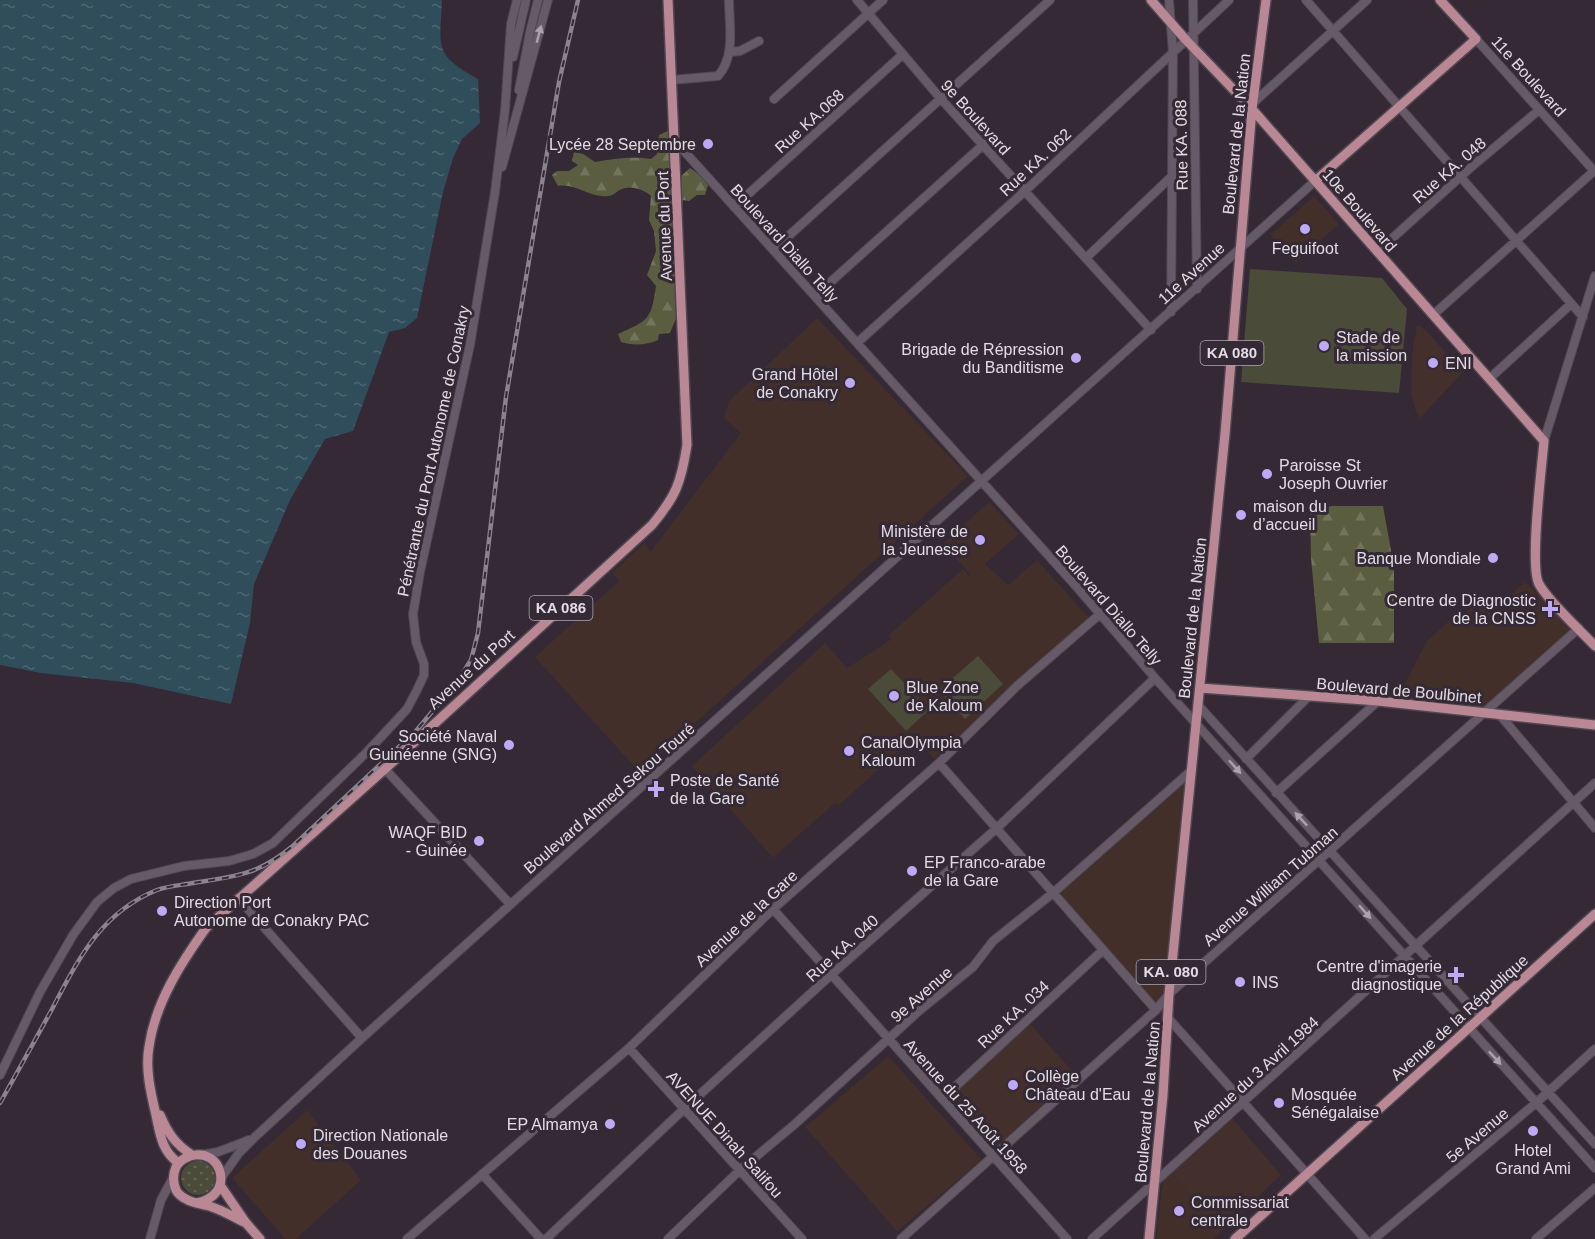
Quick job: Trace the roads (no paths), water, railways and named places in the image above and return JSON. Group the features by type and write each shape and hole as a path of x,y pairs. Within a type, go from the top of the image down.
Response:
{"main road":[{"name":"Avenue du Port","path":"178,1163 167,1153 162,1141 151,1093 148,1049 159,1009 178,970 200,936 238,898 385,769 652,525 670,502 680,482 687,445 668,0"},
{"name":"10e Boulevard","path":"1151,0 1252,106 1544,441"},
{"name":"Boulevard de la Nation","path":"1149,1239 1169,1019 1169,994 1225,434 1252,106 1266,0"},
{"name":"11e Boulevard","path":"1440,0 1476,39"},
{"name":"11e Avenue","path":"1315,181 1476,39"},
{"path":"1544,441 1538,511 1536,576 1542,589 1595,646"},
{"name":"Boulevard de Boulbinet","path":"1200,688 1378,701 1595,725"},
{"name":"Avenue de la République","path":"1235,1239 1595,914"},
{"name":"Avenue du Port","path":"151,1093 167,1131 177,1145 196,1155"},
{"path":"246,1223 181,1196 174,1184 178,1163 196,1155 213,1160 218,1166 221,1182 246,1223 260,1239"},
{"path":"196,1203 212,1198 221,1182"}],"street":[{"path":"505,110 511,24 517,0"},
{"path":"495,192 513,53 526,0"},
{"path":"509,145 538,0"},
{"path":"495,192 548,0"},
{"path":"672,80 718,76 725,68 730,52 729,0"},
{"name":"9e Boulevard","path":"856,0 941,99 1151,330"},
{"path":"774,99 883,0"},
{"path":"773,250 1050,0"},
{"path":"1169,0 1173,53 1171,312"},
{"name":"Rue KA. 088","path":"1193,0 1190,41 1197,289"},
{"name":"Rue KA. 062","path":"857,343 1173,53 1190,41 1229,0"},
{"path":"1306,0 1583,317"},
{"path":"1252,106 1367,0"},
{"name":"11e Boulevard","path":"1476,39 1594,171"},
{"path":"730,52 740,51 759,41"},
{"name":"Rue KA.068","path":"734,207 902,55"},
{"name":"Rue KA. 048","path":"1377,252 1539,110"},
{"name":"Boulevard Diallo Telly","path":"675,141 1100,614 1468,1029 1595,1168"},
{"path":"815,296 984,144"},
{"path":"1433,315 1594,171"},
{"path":"1086,258 1172,176"},
{"name":"11e Avenue","path":"981,483 1315,181"},
{"name":"Pénétrante du Port Autonome de Conakry","path":"0,1075 40,992 97,902 114,888 131,879 184,866 229,861 253,854 273,843 367,752 407,709 424,675 424,664 416,642 413,614 420,572 471,345 495,192"},
{"path":"1544,441 1595,276"},
{"path":"1489,379 1571,304"},
{"name":"Boulevard Ahmed Sekou Touré","path":"221,1182 239,1153 362,1038 981,483"},
{"name":"Avenue de la Gare","path":"407,1239 628,1048 773,909 939,763 1017,686 1100,614"},
{"name":"Avenue William Tubman","path":"901,1239 1156,1010 1169,994 1579,628"},
{"name":"Rue KA. 040","path":"546,1239 832,974 998,828 1155,678"},
{"path":"1246,759 1308,697"},
{"path":"1276,793 1378,701"},
{"path":"1198,705 1595,1144"},
{"path":"1500,715 1595,828"},
{"path":"939,763 1156,1010"},
{"path":"385,769 510,904"},
{"name":"9e Avenue","path":"668,1239 740,1170 889,1040 920,1010 973,967 993,941 1053,893 1192,770"},
{"name":"Avenue du 3 Avril 1984","path":"1092,1239 1595,783"},
{"path":"238,898 362,1038"},
{"name":"Avenue du 25 Août 1958","path":"773,909 1067,1239"},
{"name":"Rue KA. 034","path":"942,1099 1103,950"},
{"path":"1169,1019 1365,1239"},
{"name":"AVENUE Dinah Salifou","path":"628,1048 802,1239"},
{"name":"5e Avenue","path":"1374,1239 1536,1103 1595,1049"},
{"name":"Boulevard Ahmed Sekou Touré","path":"196,1155 218,1152 256,1136"},
{"path":"482,1174 541,1239"},
{"path":"150,1239 161,1200 174,1176"},
{"path":"1536,1239 1595,1188"},
{"path":"161,1200 181,1196"}],"water":[{"path":"0,0 442,0 440,29 442,48 453,63 478,79 480,123 462,139 453,158 443,192 417,318 405,328 389,332 353,431 325,439 290,500 254,584 250,623 231,704 133,683 41,673 0,665"}],"railway":[{"path":"0,1103 81,956 120,911 157,890 247,873 281,855 416,731 457,682 471,660 478,633 506,397 559,82 578,0"}],"place":[{"name":"Lycée 28 Septembre","path":"708,144"},
{"name":"Feguifoot","path":"1305,229"},
{"name":"Stade de la mission","path":"1324,346"},
{"name":"Brigade de Répression du Banditisme","path":"1076,358"},
{"name":"ENI","path":"1433,363"},
{"name":"Grand Hôtel de Conakry","path":"850,383"},
{"name":"Paroisse St Joseph Ouvrier","path":"1267,474"},
{"name":"maison du d’accueil","path":"1241,515"},
{"name":"Ministère de la Jeunesse","path":"980,540"},
{"name":"Banque Mondiale","path":"1493,558"},
{"name":"Centre de Diagnostic de la CNSS","path":"1550,609"},
{"name":"Blue Zone de Kaloum","path":"894,696"},
{"name":"Société Naval Guinéenne (SNG)","path":"509,745"},
{"name":"CanalOlympia Kaloum","path":"849,751"},
{"name":"Poste de Santé de la Gare","path":"656,789"},
{"name":"WAQF BID - Guinée","path":"479,841"},
{"name":"EP Franco-arabe de la Gare","path":"912,871"},
{"name":"Direction Port Autonome de Conakry PAC","path":"162,911"},
{"name":"Centre d'imagerie diagnostique","path":"1456,975"},
{"name":"INS","path":"1240,982"},
{"name":"Collège Château d'Eau","path":"1013,1085"},
{"name":"Mosquée Sénégalaise","path":"1279,1103"},
{"name":"EP Almamya","path":"610,1124"},
{"name":"Hotel Grand Ami","path":"1533,1131"},
{"name":"Direction Nationale des Douanes","path":"301,1144"},
{"name":"Commissariat centrale","path":"1179,1211"}]}
